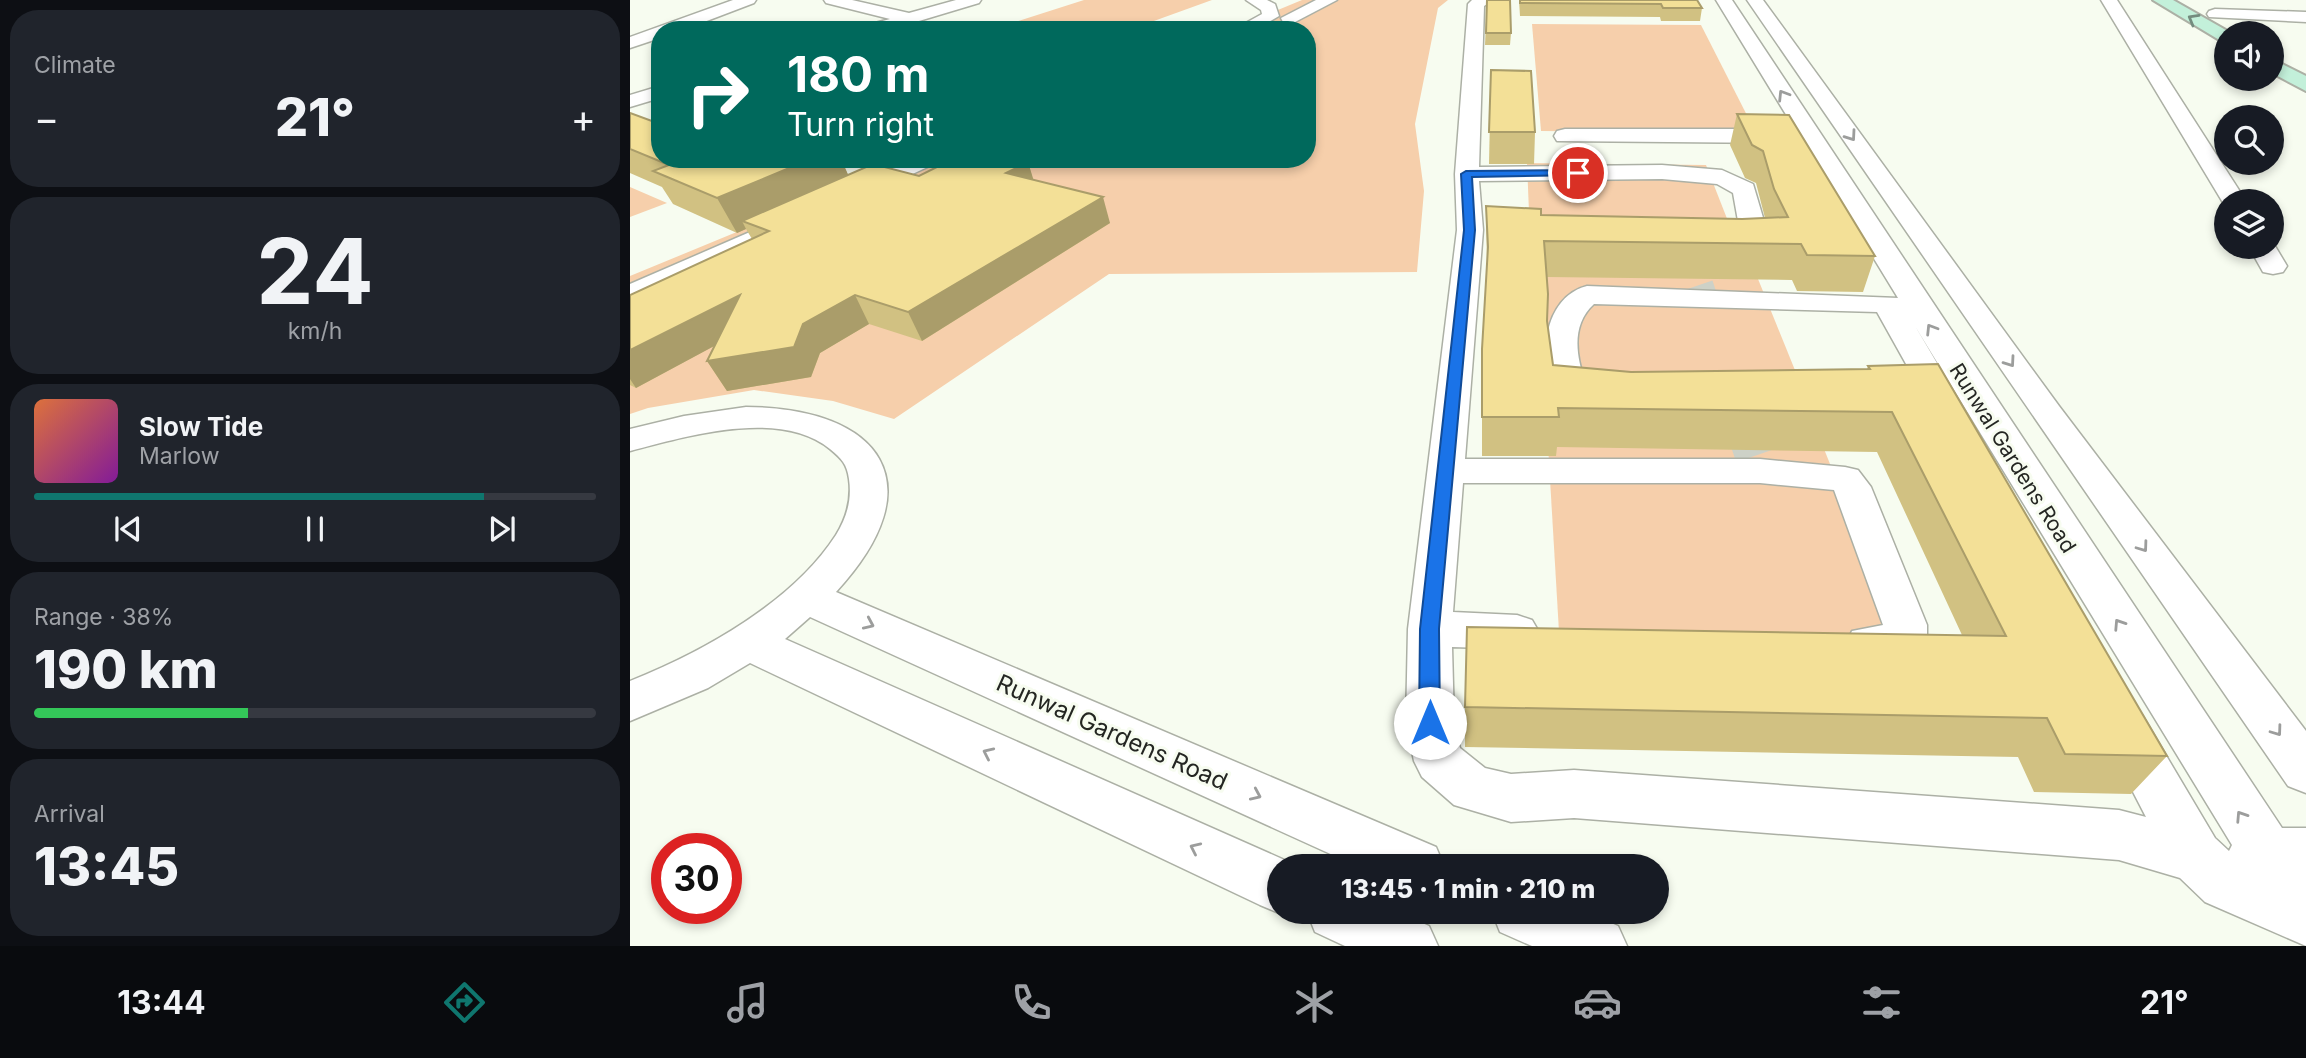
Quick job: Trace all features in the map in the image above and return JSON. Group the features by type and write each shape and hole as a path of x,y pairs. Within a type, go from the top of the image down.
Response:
{"street":[{"path":"691,21 748,0"},
{"path":"832,0 894,21"},
{"path":"1237,0 1262,4 1271,16 1260,21"},
{"path":"1289,18 1329,0"},
{"path":"1486,0 1476,4 1466,174 1482,231 1446,471 1430,629 1430,723 1439,761 1472,788 1511,797 1574,794 2119,835 2248,862"},
{"name":"Runwal Gardens Road","path":"1724,0 2248,862"},
{"path":"1755,0 2047,414 2306,770"},
{"path":"2109,0 2227,189"},
{"path":"2161,0 2214,31"},
{"path":"2189,0 2228,21"},
{"path":"913,21 979,2"},
{"path":"2215,14 2306,17"},
{"path":"631,41 651,35"},
{"path":"2284,53 2306,66"},
{"path":"2284,72 2306,85"},
{"path":"630,101 651,95"},
{"path":"630,109 651,103"},
{"path":"1565,136 1777,135 1793,140 1888,304 1923,390 1963,438"},
{"path":"827,204 906,168"},
{"path":"1466,174 1662,172 1721,177 1744,188 1751,221 1744,240 1735,243 1695,241"},
{"path":"630,295 778,227"},
{"path":"1625,398 1570,388 1560,358 1564,320 1575,303 1587,295 1888,304"},
{"path":"630,440 682,426 746,418 801,421 842,436 866,463 870,499 851,545 807,597 748,642 665,688 630,701"},
{"path":"1446,471 1760,471 1845,480 1852,487 1905,625 1905,645 1836,643"},
{"name":"Runwal Gardens Road","path":"807,597 1390,854"},
{"path":"1430,629 1556,634"},
{"path":"748,642 1267,880"},
{"path":"2109,702 2248,862 2306,916"},
{"path":"1361,924 1409,946"},
{"path":"1548,924 1598,946"}],"shaded area":[{"path":"1084,0 1212,0 1154,21 1018,21"},
{"path":"1302,0 1448,0 1438,8 1415,124 1424,191 1417,272 1109,274 894,419 833,401 754,390 648,408 630,414 630,276 892,168 1316,168 1316,21 1252,21"},
{"path":"1532,24 1701,25 1756,133 1541,131"},
{"path":"1527,163 1706,165 1735,239 1530,237"},
{"path":"630,187 667,203 630,217"},
{"path":"1539,272 1756,274 1801,385 1546,382"},
{"path":"1548,445 1824,449 1900,638 1559,632"}],"building":[{"path":"1487,0 1510,0 1511,33 1486,33"},
{"path":"1520,0 1697,0 1702,8 1663,8 1661,4 1520,3"},
{"path":"1491,70 1531,71 1535,132 1489,132"},
{"path":"630,113 651,121 651,158 630,149"},
{"path":"1737,114 1789,115 1875,256 1807,255 1801,244 1544,241 1547,321 1553,365 1631,372 1870,369 1868,366 1938,364 2167,756 2065,754 2047,718 1465,707 1467,627 2006,636 1892,412 1558,408 1559,417 1482,417 1482,349 1488,247 1486,206 1541,209 1541,215 1742,219 1788,217 1774,189 1763,151 1752,145"},
{"path":"661,168 789,168 717,198 653,171"},
{"path":"864,168 888,168 919,176 935,168 1016,168 1006,173 1103,197 908,312 855,295 803,324 794,347 707,361 740,295 630,350 630,295 769,231 742,221"}],"tunnel":[{"path":"1682,240 1683,244"},
{"path":"1683,242 1702,298"},
{"path":"1736,403 1742,421"},
{"path":"1742,419 1760,471"}],"route":[{"path":"1430,723 1430,629 1470,230 1466,174 1578,173"}]}
